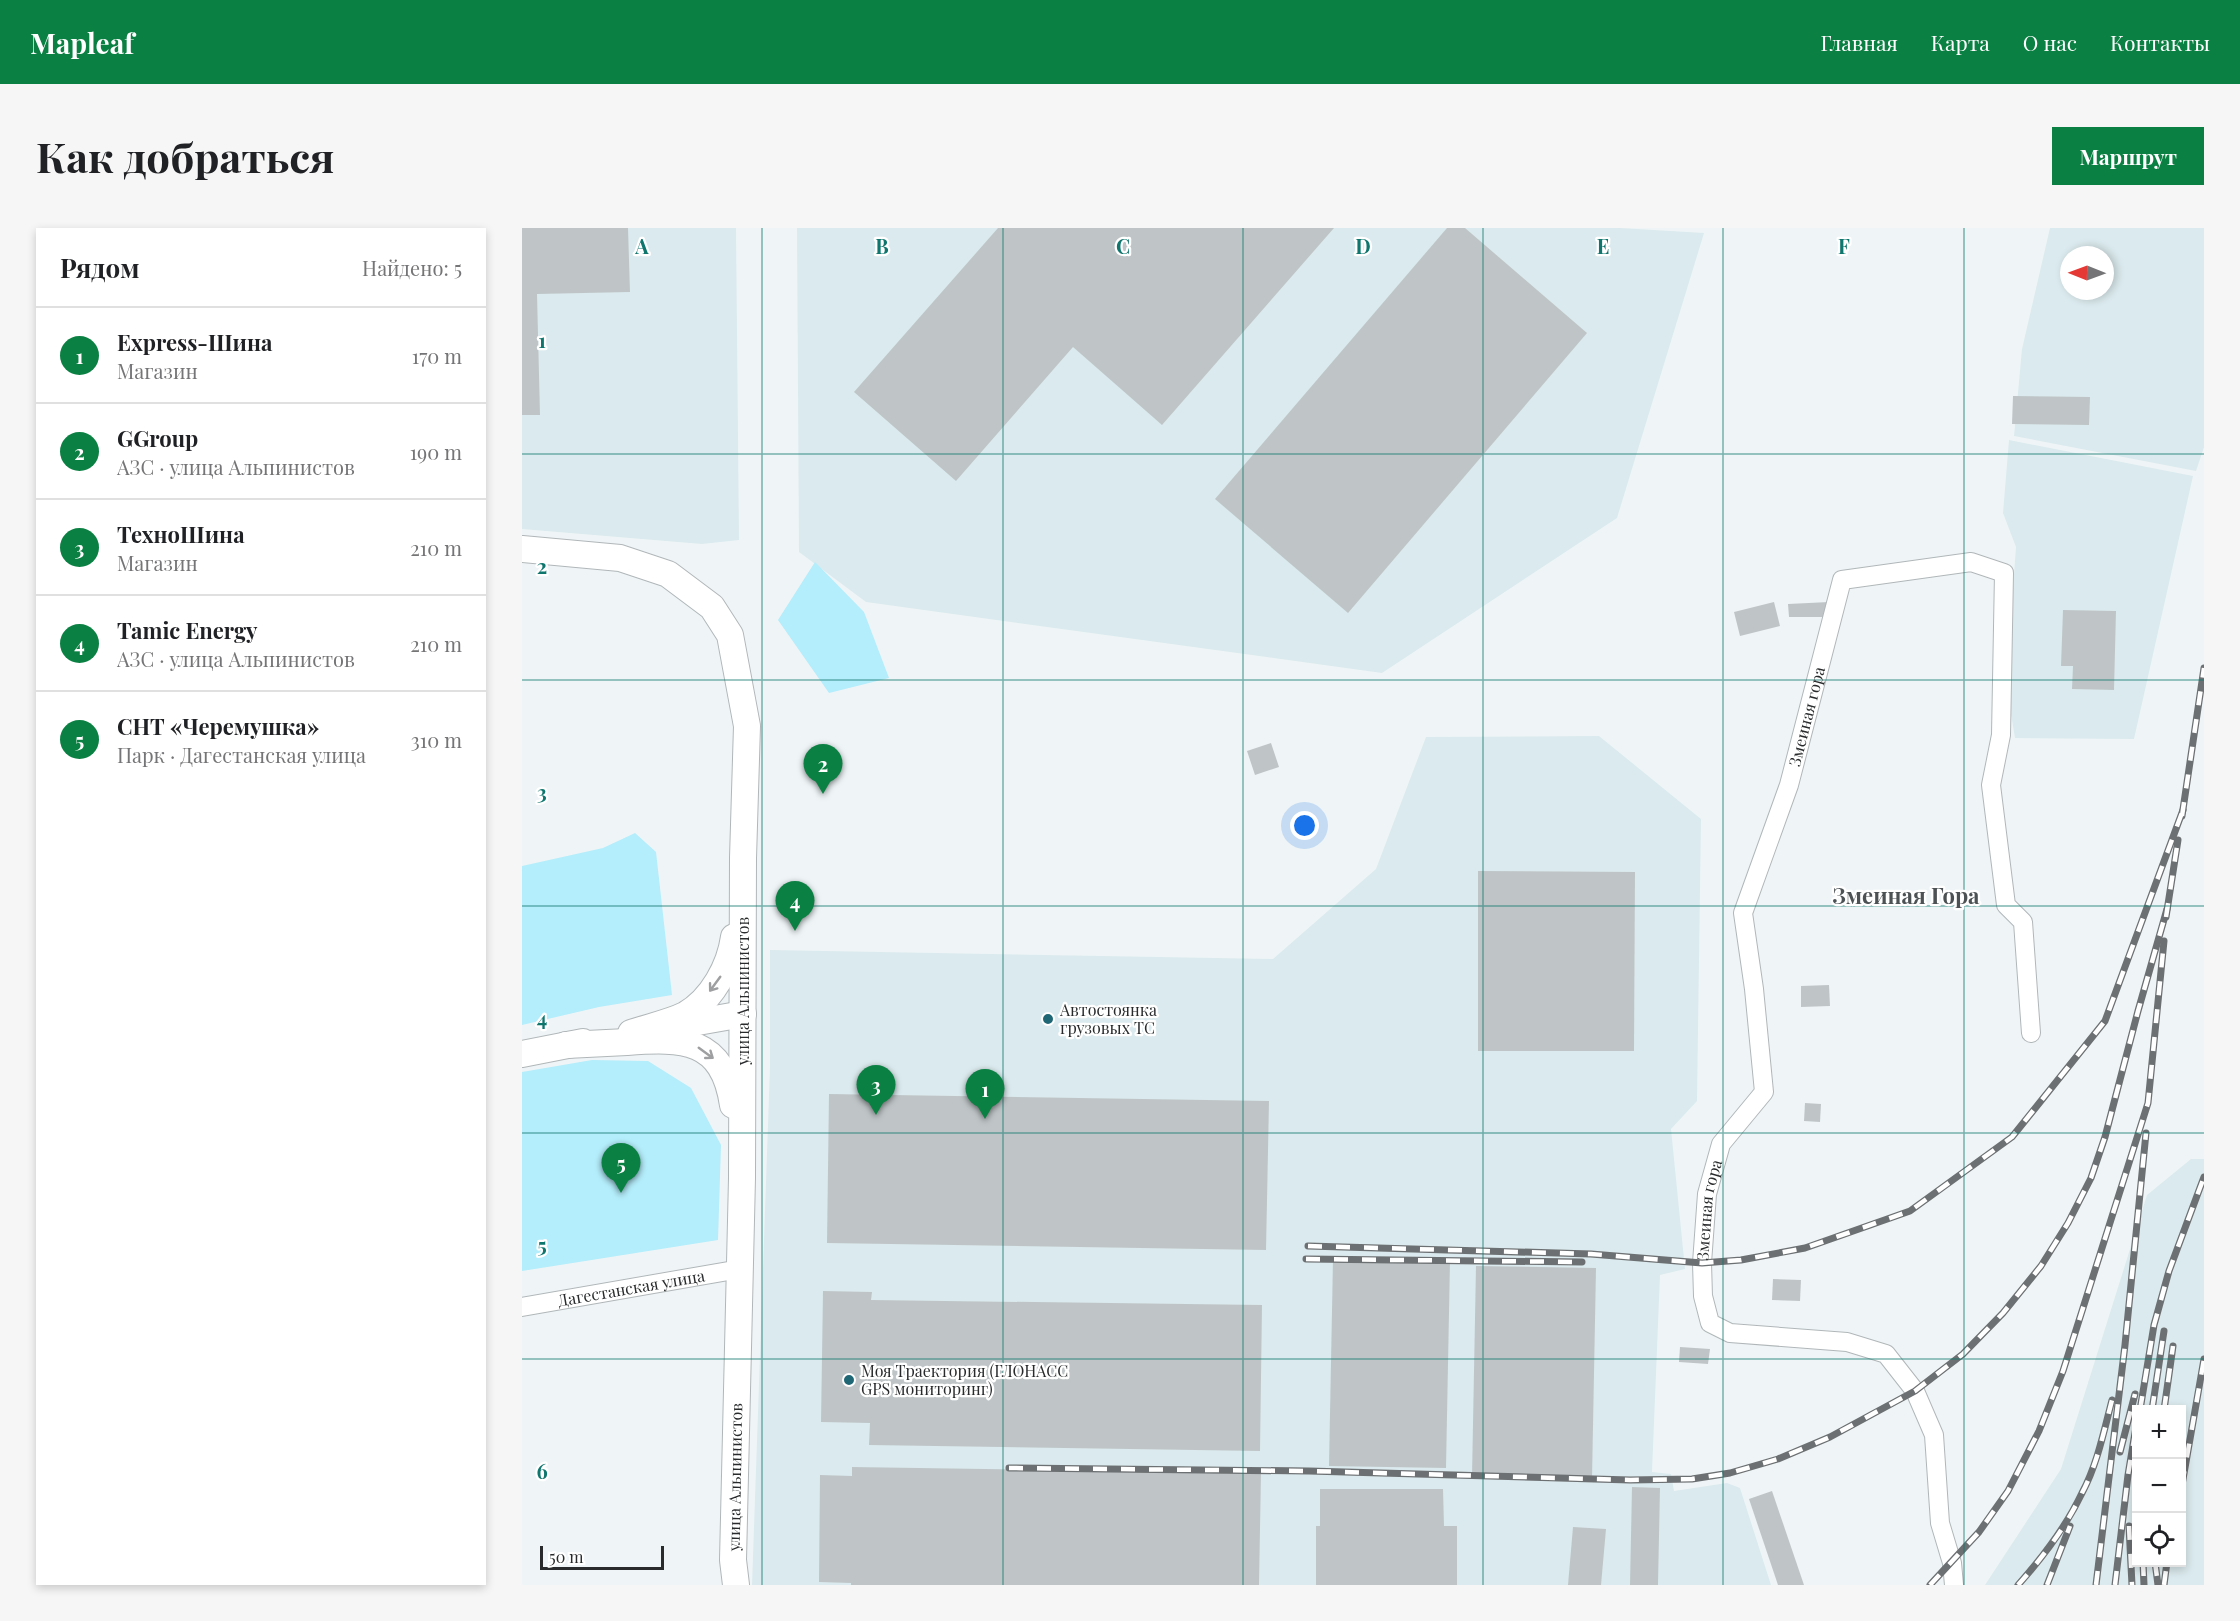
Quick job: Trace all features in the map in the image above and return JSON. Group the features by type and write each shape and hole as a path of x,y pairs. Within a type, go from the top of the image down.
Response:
{"main road":[{"name":"улица Альпинистов","path":"522,549 620,558 668,574 712,607 730,635 747,726 743,868 742,1178 733,1560 736,1585"},
{"path":"628,1034 685,1015 706,996 724,971 732,948 743,868"},
{"path":"522,1053 743,1014"},
{"path":"566,1045 656,1040 681,1041 692,1044 710,1055 726,1077 730,1090 742,1178"}],"street":[{"name":"Змеиная гора","path":"1954,1585 1952,1563 1940,1523 1934,1436 1915,1391 1886,1354 1847,1342 1730,1333 1710,1323 1703,1296 1702,1263 1707,1194 1721,1144 1764,1092 1754,989 1743,914 1789,785 1842,580 1971,562 2004,573 2001,735 1991,785 2006,905 2023,922 2031,1033"},
{"name":"Дагестанская улица","path":"522,1307 740,1269"}],"shaded area":[{"path":"522,228 736,228 739,540 702,544 522,529"},
{"path":"797,228 1620,228 1704,233 1617,518 1382,673 866,602 799,552"},
{"path":"2050,228 2204,228 2204,447 2196,471 2014,436 2022,349"},
{"path":"2009,440 2193,476 2134,739 2015,738 2006,684 2016,547 2003,513"},
{"path":"815,562 864,612 889,678 829,693 778,620"},
{"path":"1599,736 1701,819 1697,1101 1671,1129 1685,1269 1660,1275 1652,1472 1671,1474 1674,1491 1727,1483 1740,1488 1771,1585 752,1585 770,1067 770,950 1273,959 1376,869 1426,737"},
{"path":"635,833 656,852 672,995 599,1007 522,1025 522,866 603,848"},
{"path":"592,1060 648,1061 691,1088 721,1145 718,1240 522,1271 522,1072"},
{"path":"2191,1159 2204,1159 2204,1585 1985,1585 2061,1469 2147,1195"}],"building":[{"path":"522,228 628,228 630,292 537,294 540,415 522,415"},
{"path":"998,228 1334,228 1162,425 1073,347 956,481 854,392"},
{"path":"1447,228 1465,228 1587,333 1348,613 1215,499"},
{"path":"2013,396 2090,397 2089,425 2012,424"},
{"path":"1774,602 1780,626 1740,636 1734,612"},
{"path":"1829,602 1825,617 1789,617 1788,604"},
{"path":"2063,610 2116,611 2114,690 2072,689 2073,666 2061,666"},
{"path":"1271,743 1279,767 1255,775 1247,751"},
{"path":"1478,871 1635,872 1634,1051 1478,1051"},
{"path":"1829,985 1830,1006 1801,1007 1801,986"},
{"path":"829,1094 1269,1101 1266,1250 827,1243"},
{"path":"1805,1103 1821,1104 1820,1122 1804,1121"},
{"path":"1333,1259 1450,1261 1446,1468 1329,1466"},
{"path":"1476,1266 1596,1268 1592,1479 1472,1476"},
{"path":"1773,1279 1801,1280 1800,1301 1772,1300"},
{"path":"823,1291 872,1292 871,1300 1262,1305 1260,1451 869,1445 870,1423 821,1422"},
{"path":"1680,1347 1710,1349 1708,1364 1679,1362"},
{"path":"852,1467 1261,1473 1259,1585 851,1585 851,1583 819,1582 820,1475 852,1476"},
{"path":"1632,1487 1660,1488 1658,1585 1630,1585"},
{"path":"1320,1489 1443,1489 1444,1526 1457,1526 1457,1585 1316,1585 1316,1526 1320,1526"},
{"path":"1772,1491 1804,1585 1778,1585 1749,1499"},
{"path":"1573,1527 1606,1529 1601,1585 1568,1585"}],"railway":[{"path":"2182,816 2204,668"},
{"path":"1308,1246 1591,1254 1702,1263 1741,1260 1805,1248 1910,1211 2012,1137 2105,1021 2183,810"},
{"path":"2166,917 2178,840"},
{"path":"1009,1468 1309,1471 1630,1480 1692,1479 1730,1473 1778,1459 1830,1437 1915,1391 1963,1354 2003,1313 2041,1266 2068,1223 2091,1178 2105,1137 2167,909"},
{"path":"1930,1585 1979,1532 2008,1491 2039,1431 2063,1371 2148,1103 2164,941"},
{"path":"2096,1585 2125,1345 2146,1133"},
{"path":"2141,1405 2154,1325 2169,1271 2204,1177"},
{"path":"1306,1259 1582,1262"},
{"path":"2153,1405 2164,1331"},
{"path":"2165,1405 2173,1346"},
{"path":"2186,1462 2204,1359"},
{"path":"2120,1452 2135,1394"},
{"path":"2018,1585 2053,1541 2076,1506 2096,1459 2112,1400"},
{"path":"2115,1585 2132,1451"},
{"path":"2047,1585 2070,1526"},
{"path":"2129,1526 2132,1585"},
{"path":"2143,1567 2144,1585"},
{"path":"2156,1567 2158,1585"},
{"path":"2164,1585 2166,1567"}],"place":[{"name":"GGroup","path":"823,794"},
{"name":"Tamic Energy","path":"795,931"},
{"name":"Автостоянка грузовых ТС","path":"1048,1019"},
{"name":"ТехноШина","path":"876,1115"},
{"name":"Express-Шина","path":"985,1119"},
{"name":"СНТ «Черемушка»","path":"621,1193"},
{"name":"Моя Траектория (ГЛОНАСС GPS мониторинг)","path":"849,1380"}],"district":[{"name":"Змеиная Гора","path":"1906,896"}]}
